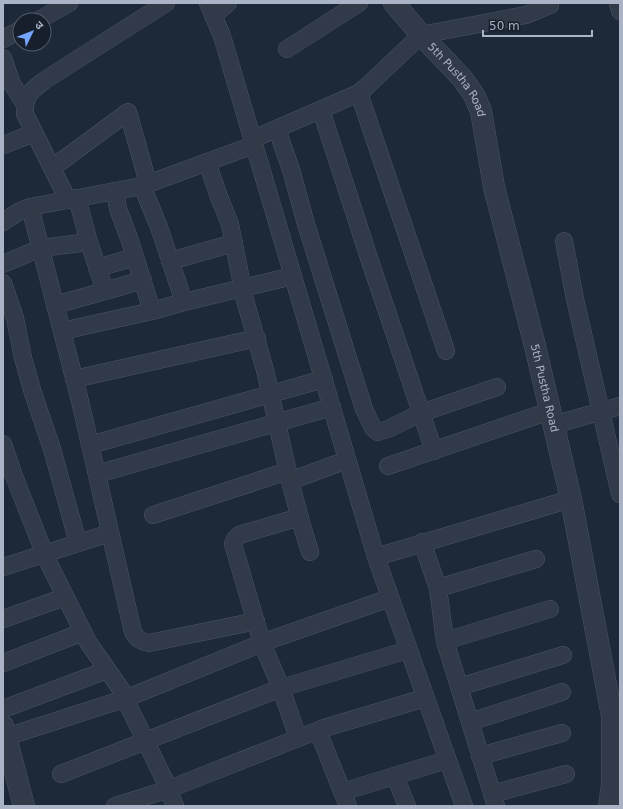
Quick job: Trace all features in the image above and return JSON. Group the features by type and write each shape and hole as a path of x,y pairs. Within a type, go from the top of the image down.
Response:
{"street":[{"path":"52,13 70,3"},
{"path":"24,103 30,92 45,80 166,3"},
{"path":"228,3 210,10 222,36 376,557 464,806"},
{"path":"287,49 359,3"},
{"name":"5th Pustha Road","path":"394,3 421,35 462,78 474,95 481,111 494,188 535,346 571,499 616,716 612,785 609,806"},
{"path":"3,222 18,212 30,207 145,184 207,162 359,93 421,35 526,15 550,5 550,3"},
{"path":"618,3 620,11"},
{"path":"3,40 12,35"},
{"path":"3,58 12,84 24,103 25,114 52,168 73,199 105,291"},
{"path":"359,93 446,351"},
{"path":"321,110 367,253 434,451"},
{"path":"52,168 128,112 145,184 184,302"},
{"path":"277,129 364,409 373,428 378,432 388,429 421,413 497,387"},
{"path":"3,146 34,132"},
{"path":"207,162 230,224 242,288 257,338 278,422 289,476 310,552"},
{"path":"115,191 118,209 143,280 152,311"},
{"path":"30,207 90,445 133,632 142,642 149,643 256,621"},
{"path":"564,241 575,299 620,494"},
{"path":"3,264 41,248 89,242"},
{"path":"170,261 234,243"},
{"path":"97,268 135,257"},
{"path":"62,331 152,311 293,276"},
{"path":"55,305 143,280"},
{"path":"3,283 8,314 52,449 78,543"},
{"path":"74,379 257,338"},
{"path":"90,445 324,379"},
{"path":"388,466 434,451 551,418 600,411 620,406"},
{"path":"97,474 332,407"},
{"path":"3,444 44,553 88,642 127,698 129,707 169,789 175,806"},
{"path":"153,515 347,460"},
{"path":"376,557 422,542 571,499"},
{"path":"298,738 281,688 262,643 233,544 239,535 300,517"},
{"path":"3,567 110,533"},
{"path":"422,542 438,588 445,641 494,800 566,774"},
{"path":"438,588 536,559"},
{"path":"3,619 65,597"},
{"path":"24,806 5,741 127,698 262,643 390,598"},
{"path":"445,641 550,609"},
{"path":"3,663 83,632"},
{"path":"61,774 281,688 408,650"},
{"path":"459,687 563,655"},
{"path":"3,709 107,670"},
{"path":"470,722 562,692"},
{"path":"115,806 169,789 318,731 425,698"},
{"path":"318,731 345,799 395,776 447,760"},
{"path":"480,756 562,733"},
{"path":"395,776 407,806"}]}
